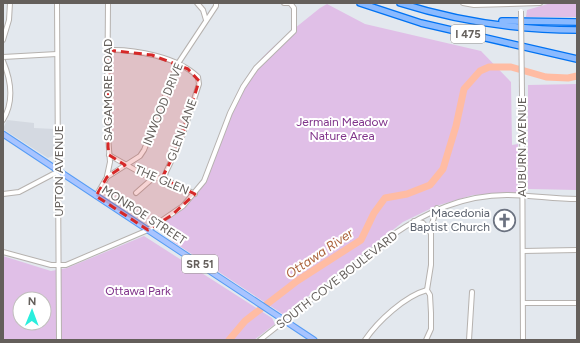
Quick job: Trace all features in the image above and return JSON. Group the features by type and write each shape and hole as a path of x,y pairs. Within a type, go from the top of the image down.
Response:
{"highway":[{"name":"I 475","path":"360,3 421,23 577,59"},
{"name":"I 475","path":"400,3 439,14 472,20"},
{"path":"472,20 577,22"},
{"path":"472,20 537,29 577,30"}],"main road":[{"name":"MONROE STREET","path":"3,134 314,340"}],"street":[{"path":"3,40 9,20 10,3"},
{"name":"UPTON AVENUE","path":"57,3 59,340"},
{"name":"SAGAMORE ROAD","path":"107,177 110,162 107,130 108,3"},
{"path":"197,3 203,10 206,20"},
{"name":"INWOOD DRIVE","path":"96,196 107,177 140,156 148,144 177,65 216,3"},
{"path":"3,252 42,263 59,266 75,262 148,230 172,215 195,194 204,181 230,113 243,87 256,68 294,31 294,8 292,5 284,3"},
{"path":"463,3 474,5 540,3"},
{"name":"AUBURN AVENUE","path":"521,4 523,340"},
{"path":"108,50 137,51 152,54 177,65"},
{"path":"3,57 57,54"},
{"path":"3,61 9,83 10,94 9,108 3,120"},
{"name":"GLEN LANE","path":"164,179 180,143 199,81 195,74 177,65"},
{"name":"THE GLEN","path":"109,155 153,178 164,179 195,194"},
{"path":"3,194 19,192 59,171"},
{"path":"136,193 153,178"},
{"name":"SOUTH COVE BOULEVARD","path":"260,340 282,319 391,236 437,208 482,197 508,195 577,199"},
{"path":"426,340 431,329 430,295 427,290 431,265 430,234 437,208"},
{"path":"414,221 426,226 430,234"},
{"path":"523,251 577,250"},
{"path":"365,340 371,331 390,314 417,293 427,290"},
{"path":"469,340 472,292"},
{"path":"523,303 577,302"}],"highlighted area":[{"path":"108,50 152,55 188,69 199,81 180,143 162,178 195,194 172,215 148,230 96,196 107,177 125,165 109,155"}],"shaded area":[{"path":"7,120 34,123 34,128 55,129 55,155 48,158 3,129"}],"green space":[{"path":"551,3 577,3 577,17 526,17 527,10"},
{"name":"Jermain Meadow Nature Area","path":"327,4 365,24 481,51 511,82 512,145 518,144 518,193 473,195 436,206 403,222 284,315 172,241 174,236 154,223 174,210 183,202 201,181 214,155 234,99 257,63 287,35"},
{"path":"577,84 577,190 528,189 528,85"},
{"name":"Ottawa Park","path":"144,236 272,318 275,324 254,340 3,340 3,256 51,271 67,268"}],"waterway":[{"name":"Ottawa River","path":"229,340 245,321 297,281 361,240 374,213 385,198 407,194 430,185 443,169 456,126 464,89 480,71 489,67 511,67 546,77 568,78 577,76"}],"place":[{"name":"Macedonia Baptist Church","path":"505,220"}]}
